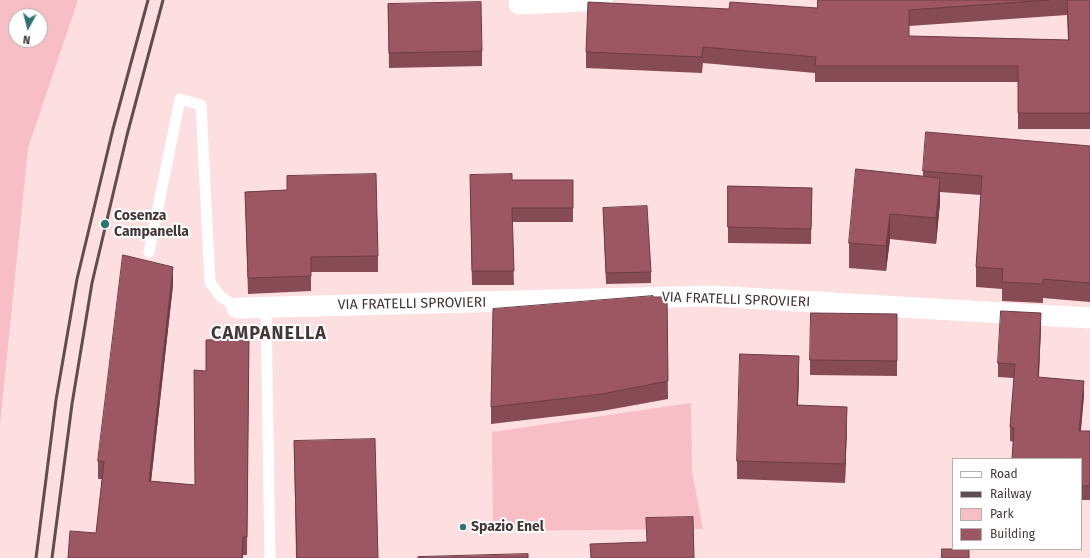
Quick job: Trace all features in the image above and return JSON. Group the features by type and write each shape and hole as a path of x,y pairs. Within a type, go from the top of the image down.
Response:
{"street":[{"path":"519,4 602,0"},
{"name":"VIA FRATELLI SPROVIERI","path":"238,308 712,296 1090,318"}],"lane":[{"path":"149,252 180,99 201,105 210,282 220,296 238,308"},
{"path":"266,308 270,558"}],"green space":[{"path":"0,0 78,0 28,148 0,425"},
{"path":"691,403 692,471 703,529 493,531 492,432"}],"building":[{"path":"818,0 1049,0 909,10 909,36 1069,40 1067,0 1090,0 1090,113 1018,113 1018,66 815,66 816,57 703,47 702,57 586,52 588,2 729,9 730,2 817,8"},
{"path":"481,2 482,51 389,53 388,4"},
{"path":"926,132 1090,146 1090,283 1043,279 1043,284 1002,282 1003,269 976,267 982,176 923,171"},
{"path":"856,169 940,178 936,218 890,214 886,246 849,243"},
{"path":"376,174 378,256 311,257 311,276 248,278 245,192 287,190 287,176"},
{"path":"512,174 512,180 573,180 573,208 512,208 514,271 472,271 470,175"},
{"path":"728,186 812,188 811,229 728,227"},
{"path":"647,206 651,272 606,273 603,208"},
{"path":"123,255 173,267 149,481 195,485 194,370 206,371 206,340 249,338 247,537 243,537 242,558 68,558 70,531 96,533 104,462 98,461"},
{"path":"653,296 667,297 668,381 602,394 491,407 493,309"},
{"path":"1001,311 1041,313 1038,377 1084,381 1079,431 1090,431 1090,486 1082,486 1082,458 1012,458 1014,428 1010,427 1015,364 998,363"},
{"path":"811,313 897,314 897,361 810,360"},
{"path":"740,354 799,356 797,405 847,407 845,464 737,461"},
{"path":"375,439 378,558 297,558 294,441"},
{"path":"693,517 694,558 591,558 590,544 647,542 646,518"},
{"path":"942,549 969,550 969,558 942,558"},
{"path":"528,554 528,558 418,558 418,557"}],"railway":[{"path":"36,558 56,400 77,279 113,129 148,0"},
{"path":"52,558 72,404 92,283 127,135 163,0"}],"place":[{"name":"Cosenza Campanella","path":"105,224"},
{"name":"Spazio Enel","path":"463,527"}],"district":[{"name":"CAMPANELLA","path":"269,334"}]}
